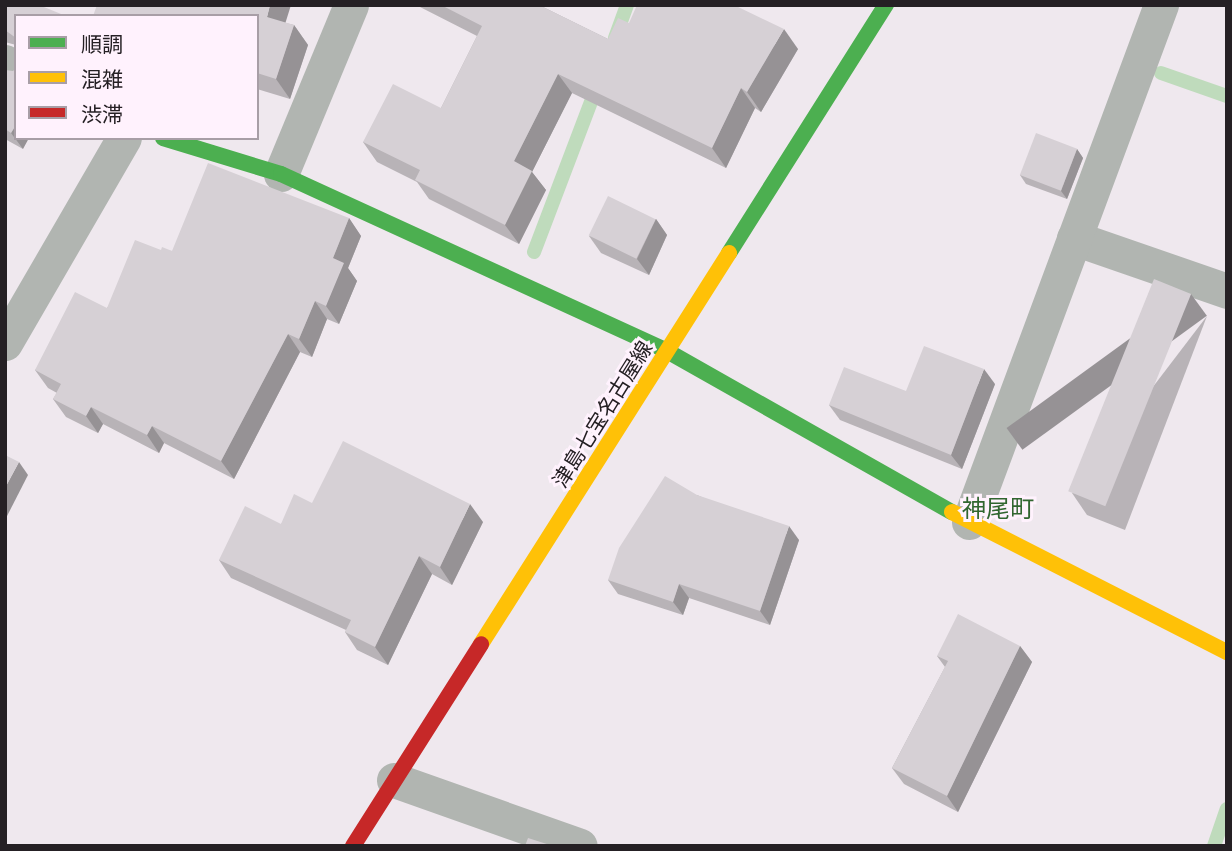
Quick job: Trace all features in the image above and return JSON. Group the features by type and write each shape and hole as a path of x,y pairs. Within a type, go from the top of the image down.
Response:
{"street":[{"path":"281,174 351,5"},
{"name":"津島七宝名古屋線","path":"354,846 886,5"},
{"path":"969,522 1160,5"},
{"path":"5,343 123,140"},
{"path":"170,140 281,174 667,351 969,522 1227,652"},
{"path":"1074,238 1227,291"},
{"path":"394,780 580,846"}],"building":[{"path":"5,5 39,5 61,14 14,14 14,37 5,30"},
{"path":"97,5 270,5 267,17 294,25 276,79 259,74 259,14 94,14"},
{"path":"441,5 539,5 608,39 618,18 629,23 637,5 734,5 784,29 747,92 741,88 712,148 558,74 514,161 532,171 505,225 415,180 420,170 363,142 393,84 441,108 482,26"},
{"path":"5,70 13,71 14,128 11,133 5,129"},
{"path":"1036,133 1077,149 1061,191 1020,175"},
{"path":"208,163 349,218 333,258 344,263 326,306 315,301 299,339 288,334 221,461 152,426 147,435 91,407 86,416 53,399 61,384 35,370 75,292 107,308 135,240 161,250 162,247 172,251"},
{"path":"608,196 656,219 636,259 589,236"},
{"path":"1154,279 1191,294 1105,506 1068,491"},
{"path":"924,346 984,369 951,455 829,405 844,367 906,391"},
{"path":"343,441 470,504 440,567 419,556 375,647 345,632 351,620 219,560 245,506 281,524 294,494 312,503"},
{"path":"5,455 19,462 5,488"},
{"path":"665,476 697,495 789,526 760,611 679,584 673,602 608,580 619,548"},
{"path":"958,614 1020,646 947,796 892,768 948,661 937,656"},
{"path":"528,838 553,846 525,846"}],"waterway":[{"path":"615,38 627,5"},
{"path":"1161,73 1227,96"},
{"path":"534,252 597,86"},
{"path":"1214,846 1227,809"}],"traffic: fast":[{"path":"729,253 886,5"},
{"path":"170,140 281,174 667,351 952,512"}],"traffic: slow":[{"path":"481,644 729,253"},
{"path":"952,512 1227,652"}],"traffic: jam":[{"path":"353,846 481,644"}],"district":[{"name":"神尾町","path":"998,508"}]}
